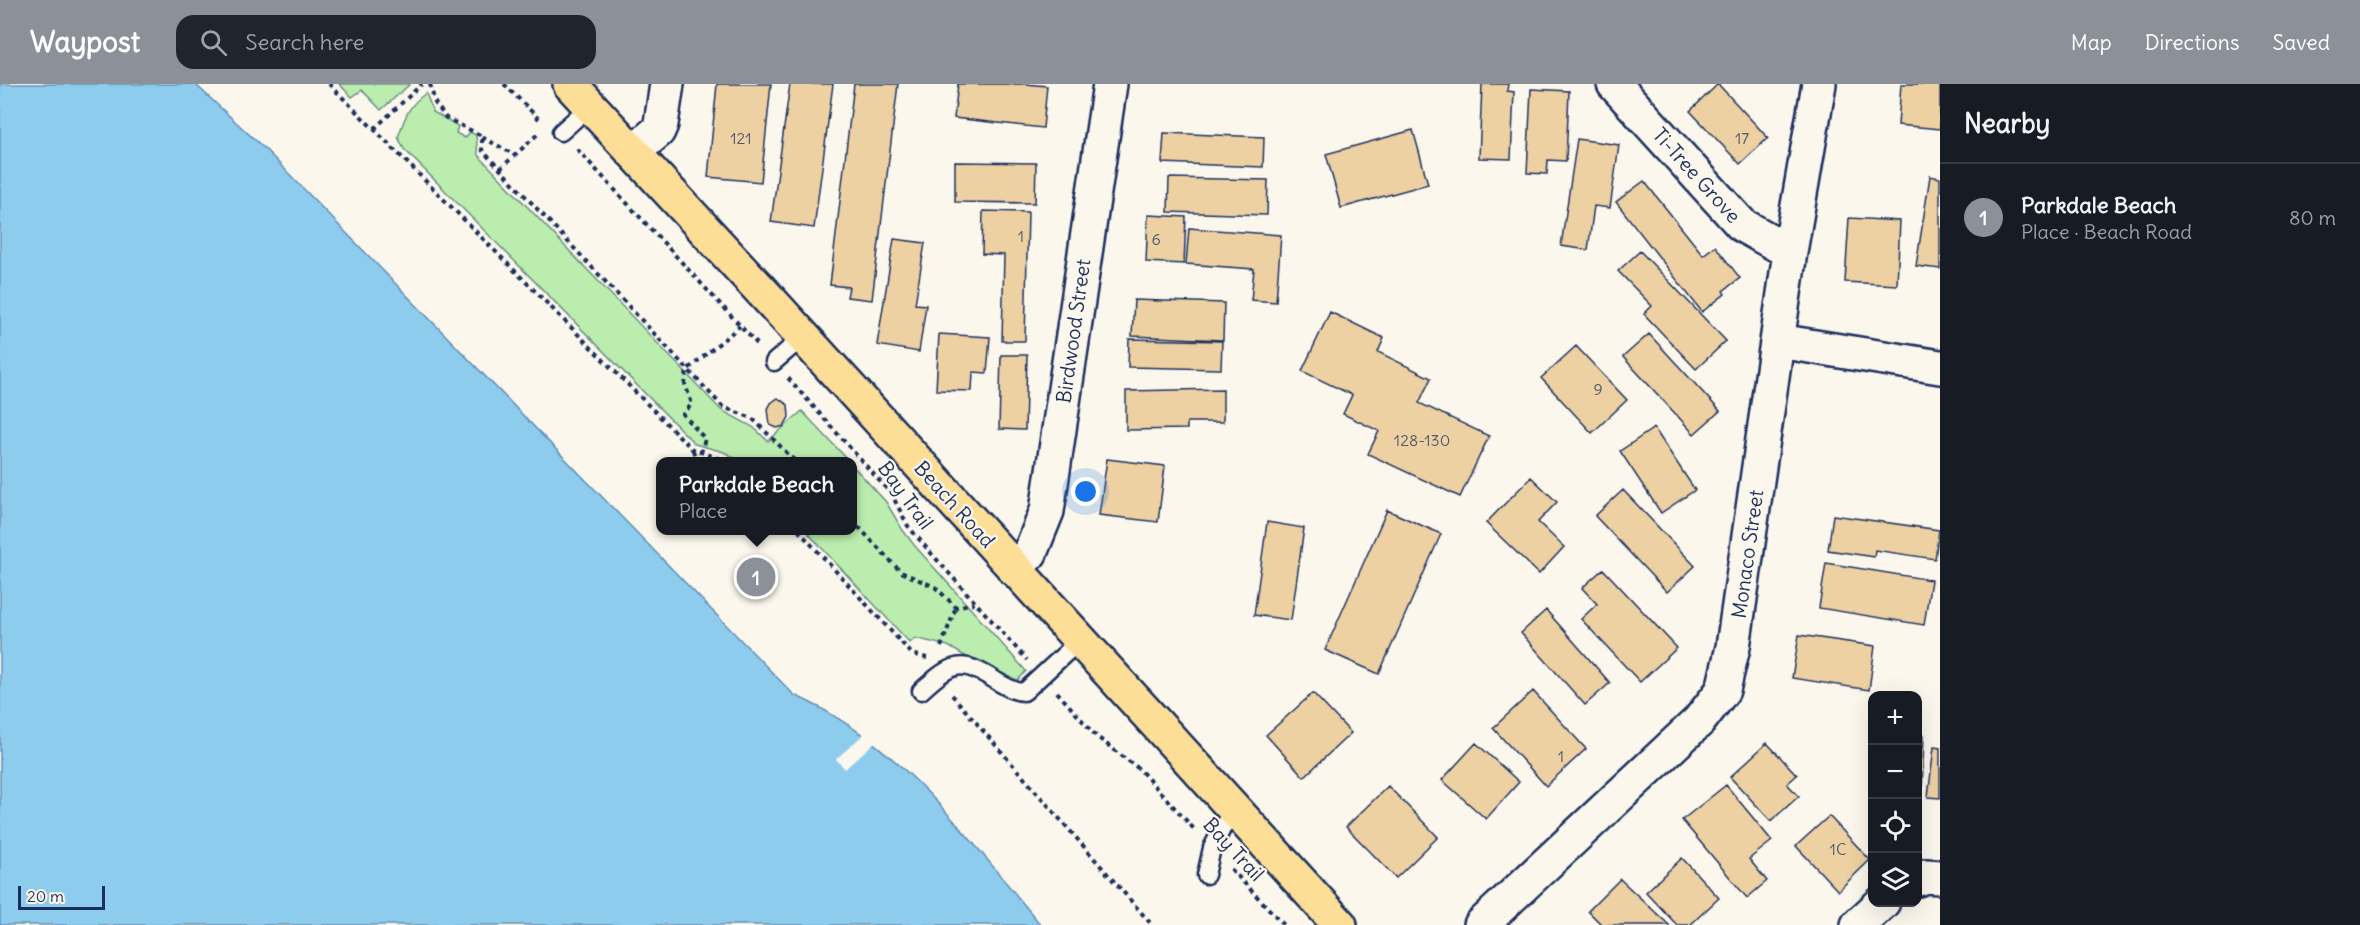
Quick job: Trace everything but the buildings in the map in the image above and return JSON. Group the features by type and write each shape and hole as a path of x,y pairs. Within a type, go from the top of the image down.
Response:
{"main road":[{"name":"Beach Road","path":"580,95 1340,925"}],"street":[{"path":"633,152 658,131 667,84"},
{"name":"Birdwood Street","path":"1014,569 1030,553 1047,511 1110,84"},
{"name":"Ti-Tree Grove","path":"1614,84 1742,225 1790,252"},
{"name":"Monaco Street","path":"1481,925 1699,721 1723,690 1733,647 1790,252 1819,84"},
{"path":"1778,341 1940,367"},
{"path":"1922,877 1940,877"},
{"path":"1858,925 1878,907"}],"lane":[{"path":"554,129 580,95"},
{"path":"774,362 803,337"},
{"path":"921,691 943,671 964,666 978,669 1016,692 1024,692 1079,640"},
{"path":"1206,875 1212,848 1233,808"}],"path":[{"path":"329,84 692,449 715,457"},
{"path":"374,129 422,84"},
{"path":"430,84 435,103 446,118 515,155"},
{"name":"Bay Trail","path":"504,84 554,129 774,362 892,495 908,526 1096,736 1139,769 1284,925"},
{"path":"500,169 515,155 554,129"},
{"path":"482,136 482,150 687,370 723,407 752,418 791,457"},
{"path":"701,453 705,439 683,414 692,404 685,384 687,370 740,326"},
{"path":"692,449 695,457"},
{"path":"857,525 901,572 935,587 956,607"},
{"path":"802,535 912,654 931,659 943,671 951,680 952,697 1152,925"},
{"path":"956,607 975,603"},
{"path":"940,652 956,607"}],"green space":[{"path":"339,84 410,84 381,110 362,90 352,97"},
{"path":"426,93 433,112 458,126 456,133 465,138 470,132 476,135 478,155 721,410 753,427 768,441 802,411 845,457 733,457 724,452 695,444 404,149 398,137 408,112"},
{"path":"857,470 886,502 914,545 1026,671 1018,680 1001,677 948,646 915,638 910,643 810,535 857,535"}],"water":[{"path":"0,84 195,84 266,150 794,695 832,715 867,738 900,765 959,827 1041,925 0,925"}],"pier":[{"path":"865,733 876,741 845,769 836,759"}],"place":[{"name":"Parkdale Beach","path":"756,577"}]}
